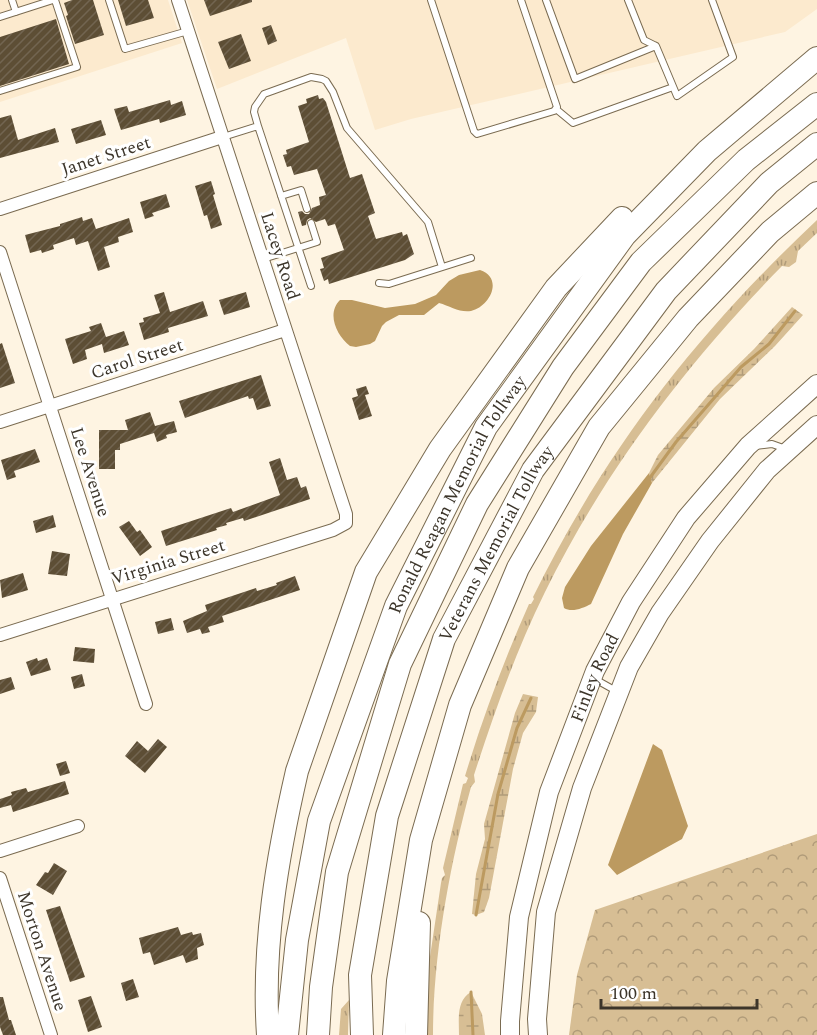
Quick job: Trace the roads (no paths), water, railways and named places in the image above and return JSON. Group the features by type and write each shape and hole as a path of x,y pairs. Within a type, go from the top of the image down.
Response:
{"highway":[{"name":"Ronald Reagan Memorial Tollway","path":"287,1035 297,940 319,821 396,606 486,427 625,235 707,151 817,58"},
{"name":"Ronald Reagan Memorial Tollway","path":"318,1035 321,987 337,872 400,664 477,504 562,367 641,262 747,160 817,104"},
{"name":"Veterans Memorial Tollway","path":"362,1035 360,975 387,816 444,639 533,470 666,291 769,183 817,144"},
{"path":"268,1035 269,927 278,865 297,771 366,572 440,448 556,288 648,191 690,168"},
{"name":"Veterans Memorial Tollway","path":"394,1035 398,981 421,840 460,705 518,568 599,427 696,310 770,232 817,193"},
{"path":"416,1035 421,840"}],"main road":[{"name":"Finley Road","path":"510,1035 519,916 549,792 592,678 631,602 687,518 748,446 817,384"},
{"name":"Finley Road","path":"538,1035 537,1018 546,912 582,788 628,667 660,613 710,541 767,470 817,425"}],"street":[{"name":"Lacey Road","path":"177,0 346,514 346,523"},
{"name":"Janet Street","path":"0,209 222,137"},
{"name":"Lee Avenue","path":"0,252 146,704"},
{"name":"Carol Street","path":"0,422 285,330"},
{"name":"Virginia Street","path":"0,635 333,530 346,523"},
{"path":"0,851 78,826"},
{"name":"Morton Avenue","path":"0,878 51,1035"}],"lane":[{"path":"12,0 16,12"},
{"path":"0,17 54,0 76,67 0,91"},
{"path":"109,0 125,49 188,31"},
{"path":"431,0 474,131 477,134 556,109"},
{"path":"520,0 556,109 573,123 673,87"},
{"path":"546,0 575,79 656,46"},
{"path":"628,0 644,40 656,46 676,96 733,57 712,0"},
{"path":"311,286 254,112 255,106 264,94 311,77 322,78 326,81 333,92 347,128 428,222 442,267"},
{"path":"222,137 258,126"},
{"path":"281,196 301,190 307,209"},
{"path":"262,259 317,242 311,223"},
{"path":"379,283 389,284 471,258"},
{"path":"748,446 772,444 789,450"},
{"path":"592,678 619,693"}],"waterway":[{"path":"649,479 676,442 741,367 769,344 795,311"},
{"path":"476,915 498,794 517,728 531,698"},
{"path":"471,992 473,1035"}]}
